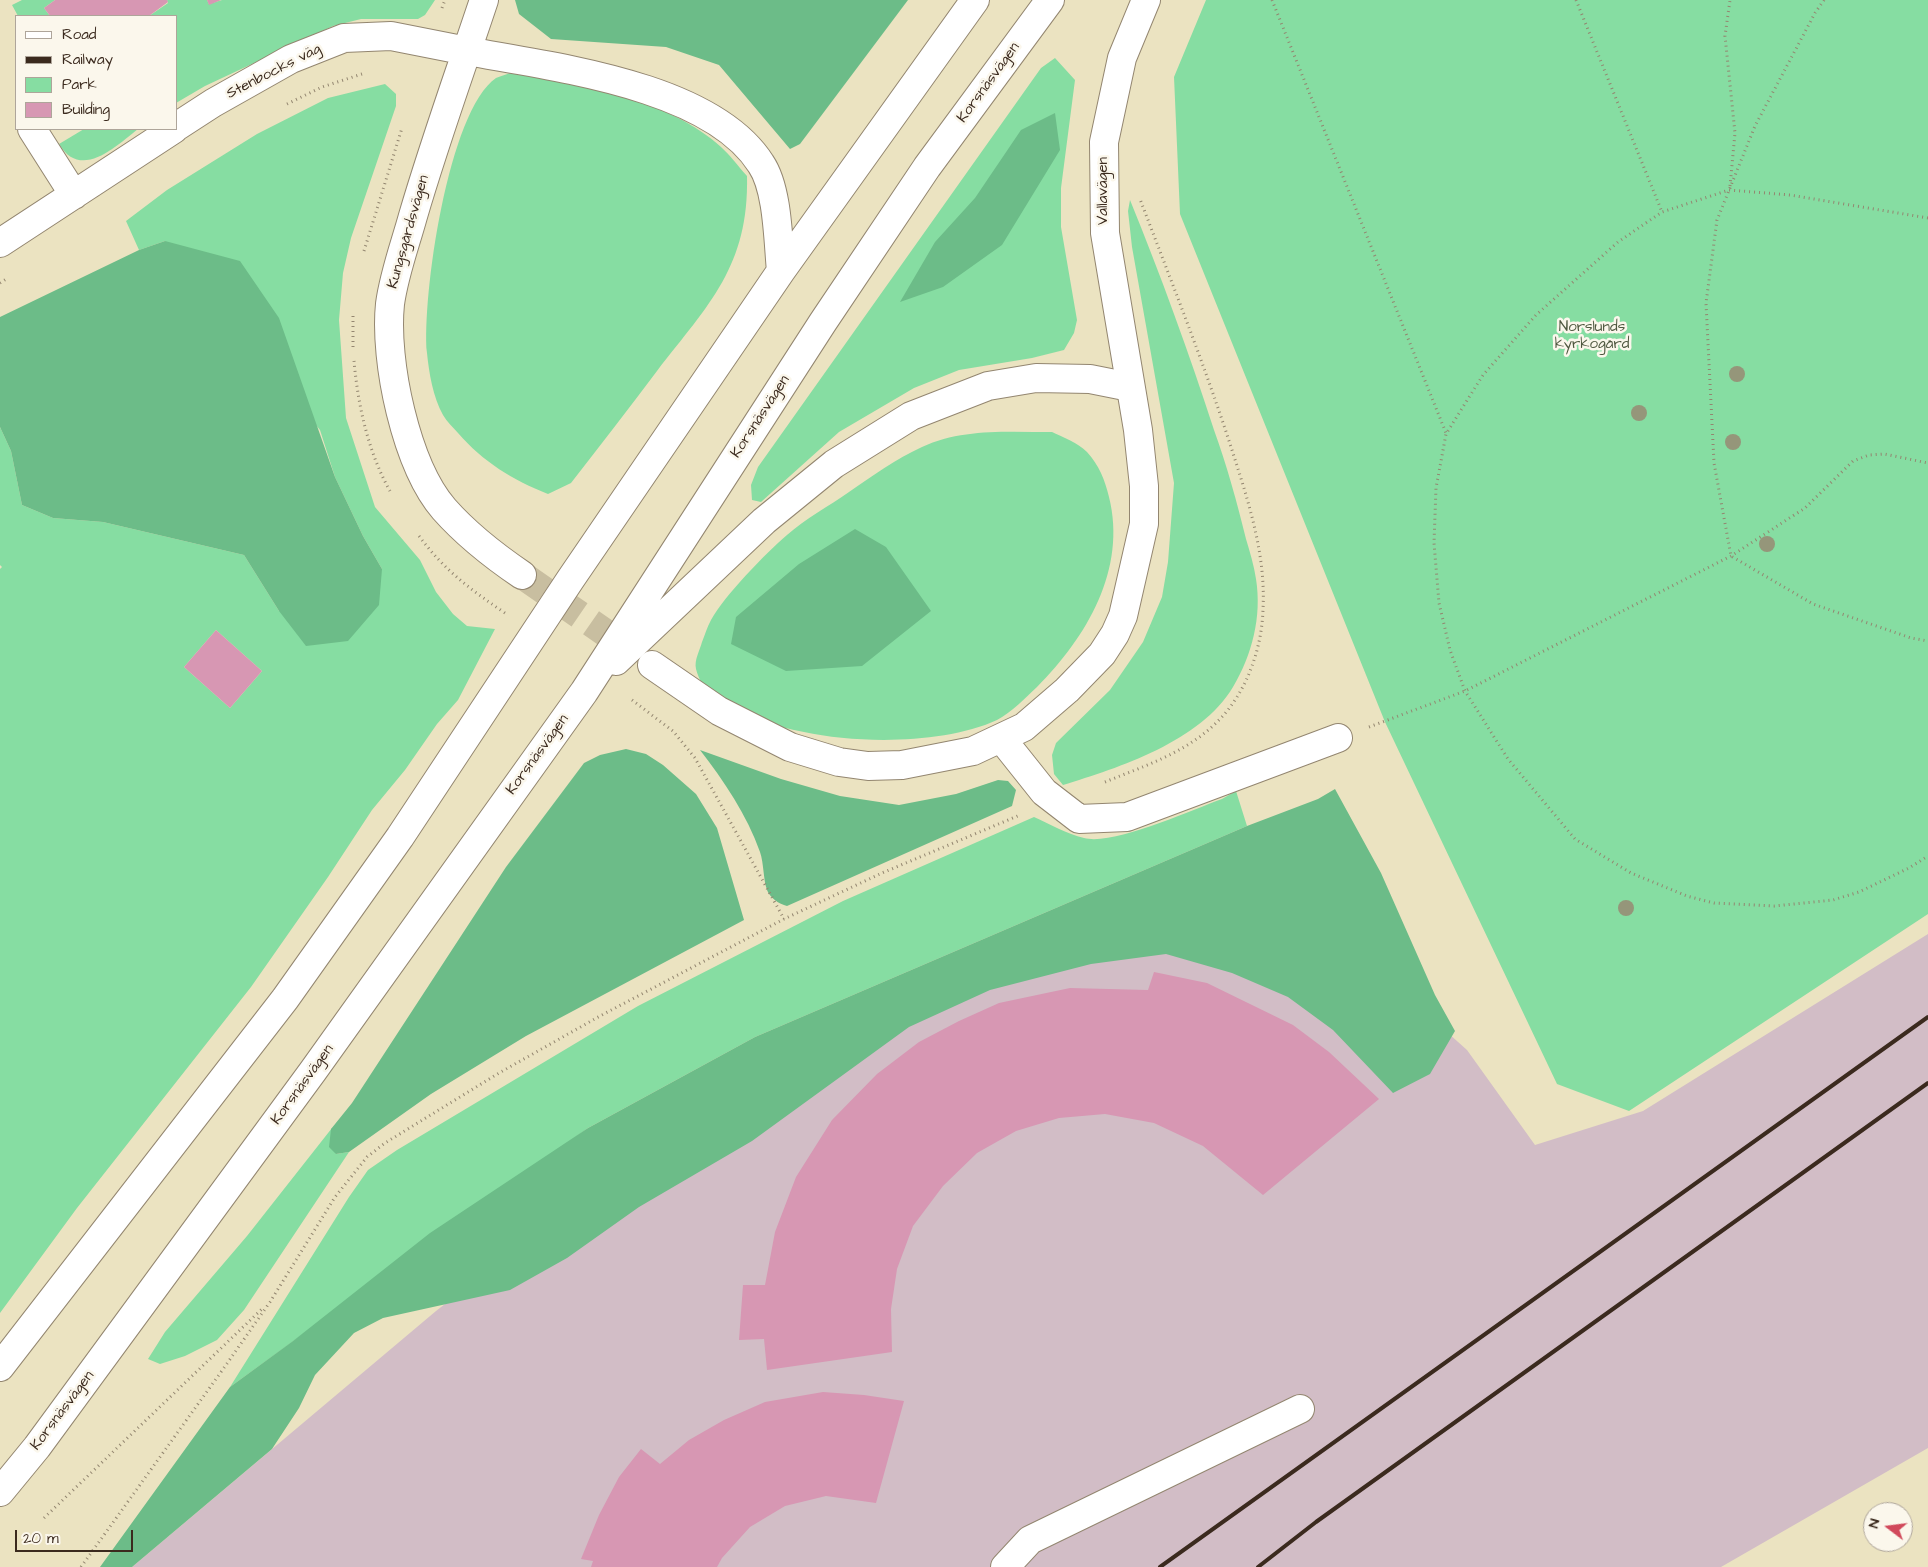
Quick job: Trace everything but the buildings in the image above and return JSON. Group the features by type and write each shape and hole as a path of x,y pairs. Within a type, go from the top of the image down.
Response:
{"main road":[{"name":"Kungsgårdsvägen","path":"484,0 424,180 393,285 389,333 403,420 413,452 428,485 444,509 486,550 522,575"},
{"path":"0,1367 285,999 394,845 570,580 781,271 975,0"},
{"name":"Korsnäsvägen","path":"0,1492 37,1448 313,1071 584,692 823,322 927,166 1050,0"},
{"name":"Vallavägen","path":"1130,387 1105,233 1104,142 1122,58 1146,0"},
{"name":"Stenbocks väg","path":"178,126 291,59 344,38 391,36 467,52 556,67 632,86 703,112 726,126 746,144 762,165 774,203 781,271"},
{"path":"33,130 74,195"},
{"name":"Stenbocks väg","path":"0,243 172,130"},
{"path":"584,692 764,521 834,464 911,416 988,386 1036,378 1090,379 1130,387 1144,486 1144,524 1123,616 1102,654 1067,690 1024,727 973,750 902,765 868,766 839,762 790,747 719,711 652,665"},
{"path":"1001,738 1044,792 1079,819 1127,817 1338,738"},
{"path":"1006,1567 1030,1540 1300,1409"}],"path":[{"path":"1272,0 1446,434"},
{"path":"1576,0 1662,212"},
{"path":"1729,190 1735,133 1725,36 1730,0"},
{"path":"1824,0 1814,14 1755,126 1717,220 1706,303 1714,463 1731,556 1814,604 1911,638 1928,641"},
{"path":"281,106 322,87 365,73"},
{"path":"1928,218 1790,195 1729,190 1662,212 1618,242 1536,315 1483,375 1446,434 1436,488 1434,543 1439,603 1450,650 1465,691 1508,759 1575,839 1631,873 1687,896 1714,902 1774,906 1833,900 1859,892 1909,868 1928,856"},
{"path":"80,1567 270,1302 336,1197 367,1157 385,1143 499,1073 600,1016 784,919 882,873 1055,801 1160,761 1194,742 1218,722 1237,698 1249,673 1258,643 1262,618 1262,565 1249,506 1216,400 1137,191"},
{"path":"0,283 16,273"},
{"path":"1338,738 1465,691 1731,556 1805,508 1852,461 1869,455 1884,454 1928,463"},
{"path":"632,700 673,731 695,758 784,919"},
{"path":"44,1518 270,1302"}],"shaded area":[{"path":"1158,921 1353,948 1467,1050 1535,1145 1643,1111 1928,934 1928,1448 1721,1567 132,1567 436,1311 659,1137 895,996"}],"green space":[{"path":"22,0 55,0 44,8 49,15 17,15 12,5"},
{"path":"167,0 207,0 209,4 222,0 435,0 425,15 418,19 361,19 333,26 205,86 178,102 178,15 150,15 168,3"},
{"path":"515,0 908,0 800,144 790,149 719,65 666,47 551,39 519,14"},
{"name":"Norslunds kyrkogård","path":"1206,0 1928,0 1928,914 1629,1111 1557,1084 1385,722 1180,214 1174,77"},
{"path":"1055,58 1075,80 1061,188 1061,227 1077,320 1074,333 1064,350 1032,358 959,370 914,388 839,432 761,502 752,500 751,485 758,467 1041,68"},
{"path":"510,73 593,87 650,105 677,117 701,131 724,150 747,176 746,207 741,235 733,260 709,304 571,483 548,494 523,483 499,469 478,453 448,422 434,393 427,353 429,291 434,250 452,165 464,127 479,97 496,78"},
{"path":"385,84 396,94 396,106 351,238 343,273 339,320 346,418 375,507 420,560 436,592 453,614 467,626 495,629 458,700 437,724 405,770 372,810 251,987 77,1208 0,1313 0,569 2,567 0,565 0,427 11,451 22,505 53,518 103,522 244,555 279,611 382,569 363,536 335,477 320,430 165,241 139,250 126,221 167,190 257,134 328,98","holes":["216,630 262,671 230,708 184,667"]},
{"path":"1055,113 1060,150 1002,245 943,287 900,302 935,242 975,198 1021,130"},
{"path":"82,130 137,130 109,151 88,160 78,160 68,155 59,144"},
{"path":"1130,200 1195,372 1227,471 1252,559 1258,593 1258,607 1254,635 1240,675 1219,706 1201,723 1157,750 1133,761 1063,785 1054,774 1052,755 1056,743 1110,690 1143,642 1162,597 1168,562 1174,483 1132,247 1128,211"},
{"path":"165,241 240,261 279,318 335,477 363,536 382,569 379,605 348,641 306,646 279,611 244,555 103,522 53,518 22,505 11,451 0,427 0,317 139,250"},
{"path":"986,432 1052,432 1070,440 1087,452 1098,467 1109,497 1113,524 1112,550 1107,576 1098,600 1072,646 1037,687 1008,713 997,720 953,734 902,740 850,739 804,732 756,720 725,706 712,696 702,684 696,669 696,662 711,620 746,575 794,529 894,462 937,441"},
{"path":"855,529 886,547 931,611 862,666 786,671 731,644 736,617 799,564"},
{"path":"626,749 646,754 663,765 696,794 717,828 744,920 526,1036 431,1094 349,1152 336,1154 329,1147 331,1129 352,1103 506,867 584,763 600,755"},
{"path":"700,750 781,779 840,796 899,805 956,794 998,780 1008,781 1016,790 1012,806 787,906 775,900 768,893 760,852 749,825 726,786"},
{"path":"1335,789 1381,873 1435,995 1455,1031 1430,1074 1393,1093 1333,1030 1288,997 1232,973 1166,954 1091,964 990,990 909,1027 752,1141 639,1207 567,1258 510,1290 383,1318 354,1333 315,1375 299,1408 272,1449 132,1567 100,1567 230,1387 293,1341 430,1233 588,1128 755,1037 1247,826 1318,799"},
{"path":"1236,791 1247,826 755,1037 588,1128 230,1387 349,1197 368,1170 397,1150 638,1006 843,901 1034,817 1084,838 1113,837 1152,826 1222,799"},
{"path":"332,1128 336,1154 349,1152 244,1310 217,1340 185,1356 160,1364 148,1359 165,1332 247,1236"}],"tunnel":[{"path":"522,575 636,654"}],"railway":[{"path":"1160,1567 1928,1017"},
{"path":"1258,1567 1316,1522 1928,1083"}]}
